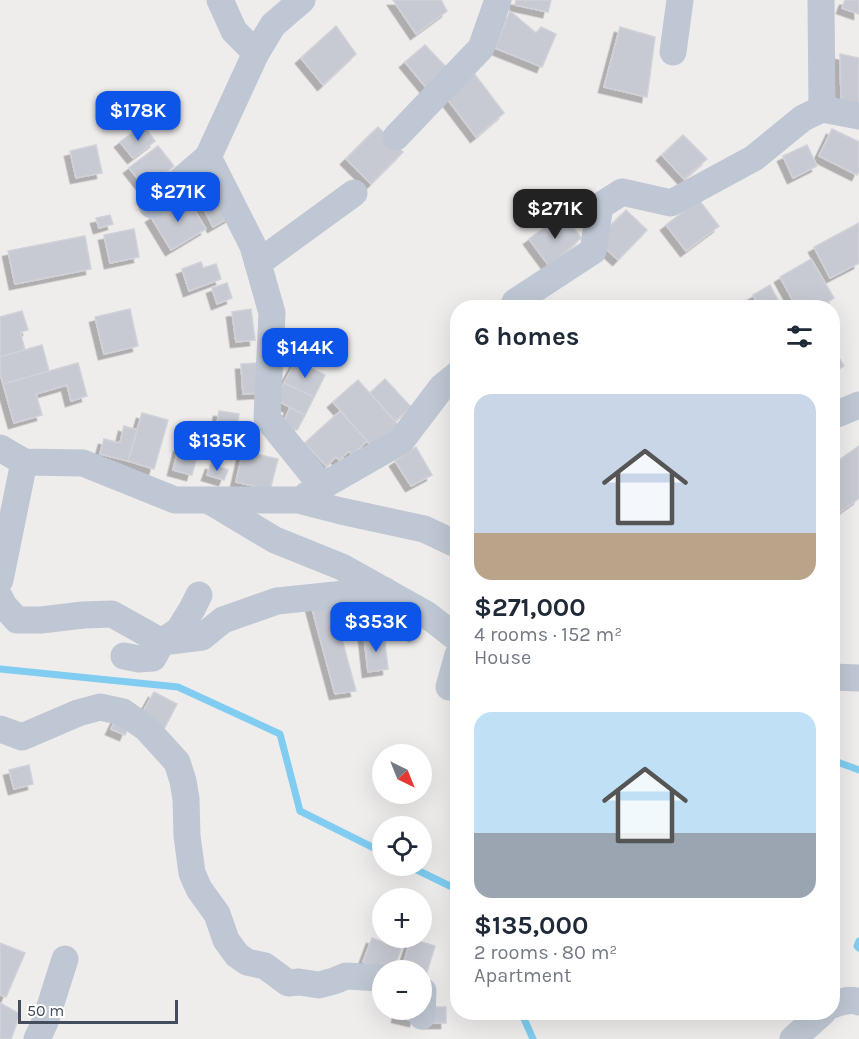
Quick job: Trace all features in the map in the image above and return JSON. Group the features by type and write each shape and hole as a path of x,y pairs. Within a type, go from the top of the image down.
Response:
{"street":[{"path":"220,0 234,31 255,53"},
{"path":"152,205 208,157 255,53 273,25 302,0"},
{"path":"396,137 481,48 498,0"},
{"path":"673,52 680,0"},
{"path":"821,0 822,110"},
{"path":"518,300 594,251 600,206 614,196 622,192 671,203 754,158 803,118 822,110 859,116"},
{"path":"208,157 253,246 272,313 267,418 322,486"},
{"path":"258,263 354,193"},
{"path":"298,500 401,441 442,387 450,380"},
{"path":"840,413 859,405"},
{"path":"0,448 24,462 82,463 176,500 298,500 424,529 450,541"},
{"path":"0,580 24,462"},
{"path":"207,500 275,540 342,567 426,615 450,633"},
{"path":"0,598 17,620 41,621 83,615 112,614 162,642 202,637 223,620 277,601 384,591"},
{"path":"124,656 139,659 153,658 162,642 179,630 199,595"},
{"path":"840,677 859,678"},
{"path":"0,729 22,737 78,713 100,707 123,712 146,728 177,762 186,799 187,836 192,873 199,889 217,914 226,940 237,955 247,962 265,966 288,982 319,985 346,976 372,977"},
{"path":"37,1039 45,1022 65,959"},
{"path":"840,1002 847,1000 859,1002"},
{"path":"793,1039 814,1020"}],"building":[{"path":"393,0 441,0 447,11 416,34"},
{"path":"516,0 551,0 548,12 515,5"},
{"path":"845,0 859,0 859,14 842,8"},
{"path":"510,11 536,33 541,27 556,34 542,67 495,48"},
{"path":"336,26 356,54 323,85 301,58"},
{"path":"620,27 655,37 647,97 604,87"},
{"path":"425,45 449,70 429,91 405,62"},
{"path":"840,54 859,58 859,107 848,107 841,97"},
{"path":"473,72 504,113 476,137 445,96"},
{"path":"143,125 155,141 133,158 120,142"},
{"path":"378,127 403,152 371,184 346,159"},
{"path":"832,129 859,142 857,175 819,156"},
{"path":"683,135 707,159 684,179 662,155"},
{"path":"96,145 102,173 76,178 70,151"},
{"path":"807,145 817,166 793,178 783,156"},
{"path":"158,146 174,166 145,188 129,168"},
{"path":"207,171 217,189 200,200 189,182"},
{"path":"185,195 206,229 171,250 151,217"},
{"path":"221,195 232,216 213,227 202,205"},
{"path":"699,200 719,226 686,251 666,225"},
{"path":"626,210 647,230 618,260 597,240"},
{"path":"564,214 581,238 549,266 529,239"},
{"path":"110,215 113,224 99,228 96,218"},
{"path":"859,223 859,263 830,278 814,247"},
{"path":"134,229 139,257 110,263 104,235"},
{"path":"85,236 91,269 15,284 8,251"},
{"path":"811,259 834,298 831,300 793,300 780,277"},
{"path":"201,262 203,268 216,264 221,279 189,291 182,269"},
{"path":"227,283 232,298 217,304 212,288"},
{"path":"770,285 778,300 756,300 753,295"},
{"path":"130,309 138,346 104,354 95,317"},
{"path":"251,309 255,340 236,342 232,312"},
{"path":"22,311 28,330 20,332 25,350 0,357 0,317"},
{"path":"42,345 49,371 3,384 0,357"},
{"path":"296,361 325,375 314,397 284,383"},
{"path":"78,363 87,396 71,401 67,385 36,394 42,415 14,423 3,384"},
{"path":"258,363 260,393 243,394 241,364"},
{"path":"385,379 411,407 395,421 370,393"},
{"path":"358,380 399,426 374,449 333,402"},
{"path":"284,383 314,397 305,415 276,400"},
{"path":"290,408 305,415 297,430 283,423"},
{"path":"219,411 239,414 235,439 215,436"},
{"path":"340,411 367,441 352,455 349,451 339,460 336,457 326,466 305,443"},
{"path":"142,413 168,420 154,469 128,461"},
{"path":"124,426 137,430 128,461 100,454 104,439 120,443"},
{"path":"179,446 198,451 192,475 173,470"},
{"path":"859,446 859,498 840,512 840,459"},
{"path":"416,447 432,475 411,486 395,461"},
{"path":"243,451 278,459 270,490 236,482"},
{"path":"211,464 228,470 224,480 207,475"},
{"path":"332,603 356,691 335,694 311,605"},
{"path":"408,608 425,616 415,636 398,628"},
{"path":"384,634 388,669 368,672 364,636"},
{"path":"154,692 177,704 164,729 140,717"},
{"path":"117,717 130,723 125,735 111,729"},
{"path":"29,765 33,784 14,789 9,770"},
{"path":"372,938 372,948 401,949 397,960 372,960 372,965 363,962"},
{"path":"0,943 25,953 6,997 0,995"},
{"path":"435,946 431,960 404,960 408,948"},
{"path":"0,1003 20,1014 11,1039 0,1039"},
{"path":"432,1007 446,1007 446,1023 428,1023 428,1020 432,1020"}],"waterway":[{"path":"0,669 178,687 280,734 300,811 372,847"},
{"path":"840,763 859,770"},
{"path":"429,876 450,886"},
{"path":"859,941 857,946 859,948"},
{"path":"525,1020 533,1039"}]}
